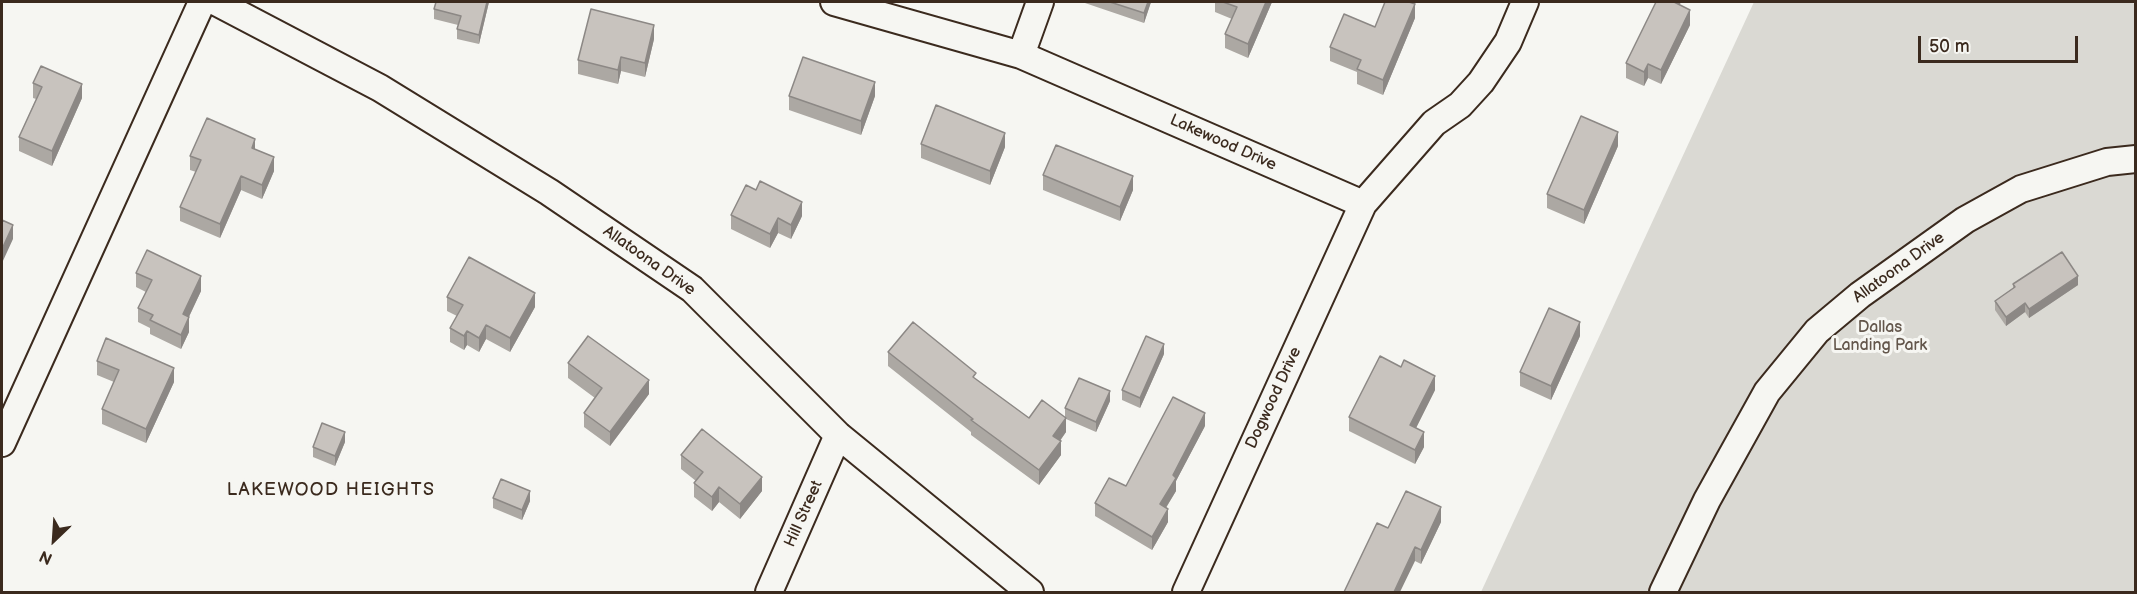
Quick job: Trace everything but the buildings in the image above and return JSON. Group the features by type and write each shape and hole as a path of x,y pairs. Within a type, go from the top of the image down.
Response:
{"street":[{"path":"2,443 202,2"},
{"name":"Allatoona Drive","path":"216,2 380,88 549,192 692,289 838,435 1030,592"},
{"name":"Lakewood Drive","path":"834,2 1021,55 1363,204"},
{"path":"1021,55 1040,2"},
{"path":"1363,204 1434,123 1460,105 1481,82 1508,42 1525,2"},
{"name":"Allatoona Drive","path":"1663,592 1707,500 1767,392 1817,331 1860,295 1965,220 2021,189 2107,162 2136,159"},
{"name":"Dogwood Drive","path":"1186,592 1363,204"},
{"name":"Hill Street","path":"769,592 838,435"}],"green space":[{"name":"Dallas Landing Park","path":"1754,2 2130,2 2135,4 2135,592 1481,592"}],"district":[{"name":"LAKEWOOD HEIGHTS","path":"331,490"}]}
